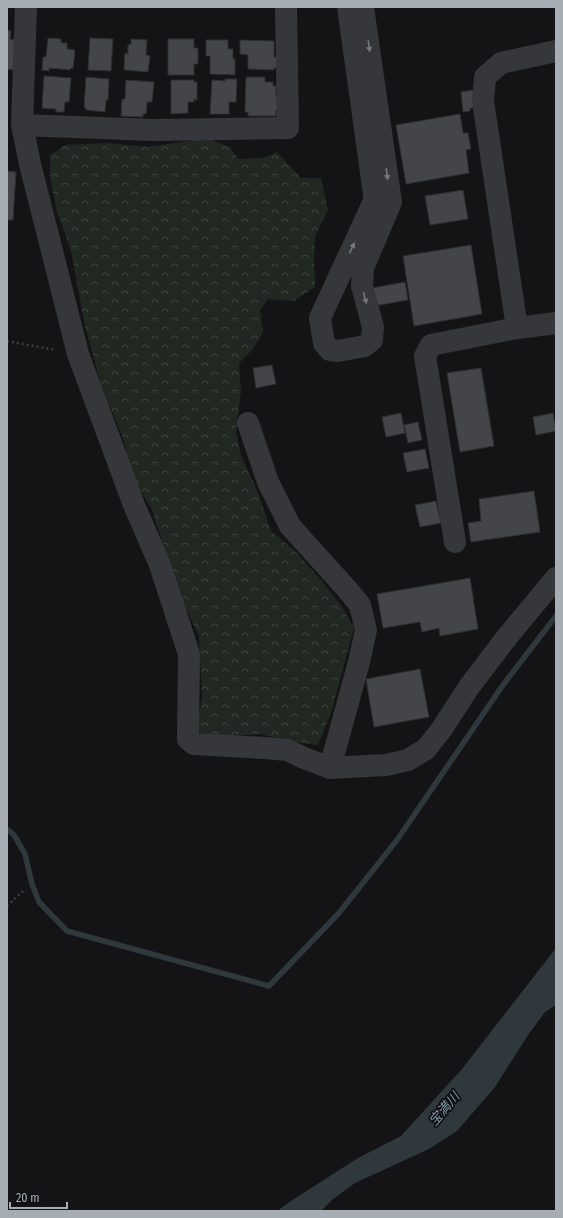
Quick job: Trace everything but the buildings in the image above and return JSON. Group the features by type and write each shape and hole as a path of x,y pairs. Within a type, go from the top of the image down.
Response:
{"street":[{"path":"26,7 22,125 30,164 78,354 134,505 160,565 189,654 188,739 194,744 287,750 330,768 386,765 408,760 426,749 506,637 556,578"},
{"path":"22,125 153,130 288,128 286,7"},
{"path":"348,7 374,201 320,318 324,342 330,350 338,352 365,346 372,340 373,327 362,286 364,268 391,202 363,7"},
{"path":"517,328 483,102 485,77 500,63 556,51"},
{"path":"455,542 425,356 431,345 517,328 556,323"},
{"path":"248,423 268,482 290,526 360,605 366,630 359,662 330,768"}],"path":[{"path":"7,341 78,354"},
{"path":"7,906 23,891"}],"green space":[{"path":"207,138 230,147 238,159 263,158 277,152 301,178 321,178 328,210 315,236 315,287 294,301 268,299 260,310 263,332 253,349 239,363 241,391 236,431 241,455 258,493 271,531 296,552 322,581 342,607 354,628 331,713 318,745 260,734 221,737 197,732 202,696 199,636 179,594 152,510 133,477 123,438 101,385 85,326 71,251 56,208 50,177 50,155 65,145 107,143 148,147"}],"water":[{"name":"宝満川","path":"556,948 556,1005 545,1012 528,1035 495,1087 457,1131 429,1149 355,1183 332,1200 321,1211 277,1211 358,1158 401,1136 462,1069"}],"waterway":[{"path":"7,829 14,835 25,854 32,884 39,902 67,931 269,986 339,913 397,840 503,685 556,616"}]}
